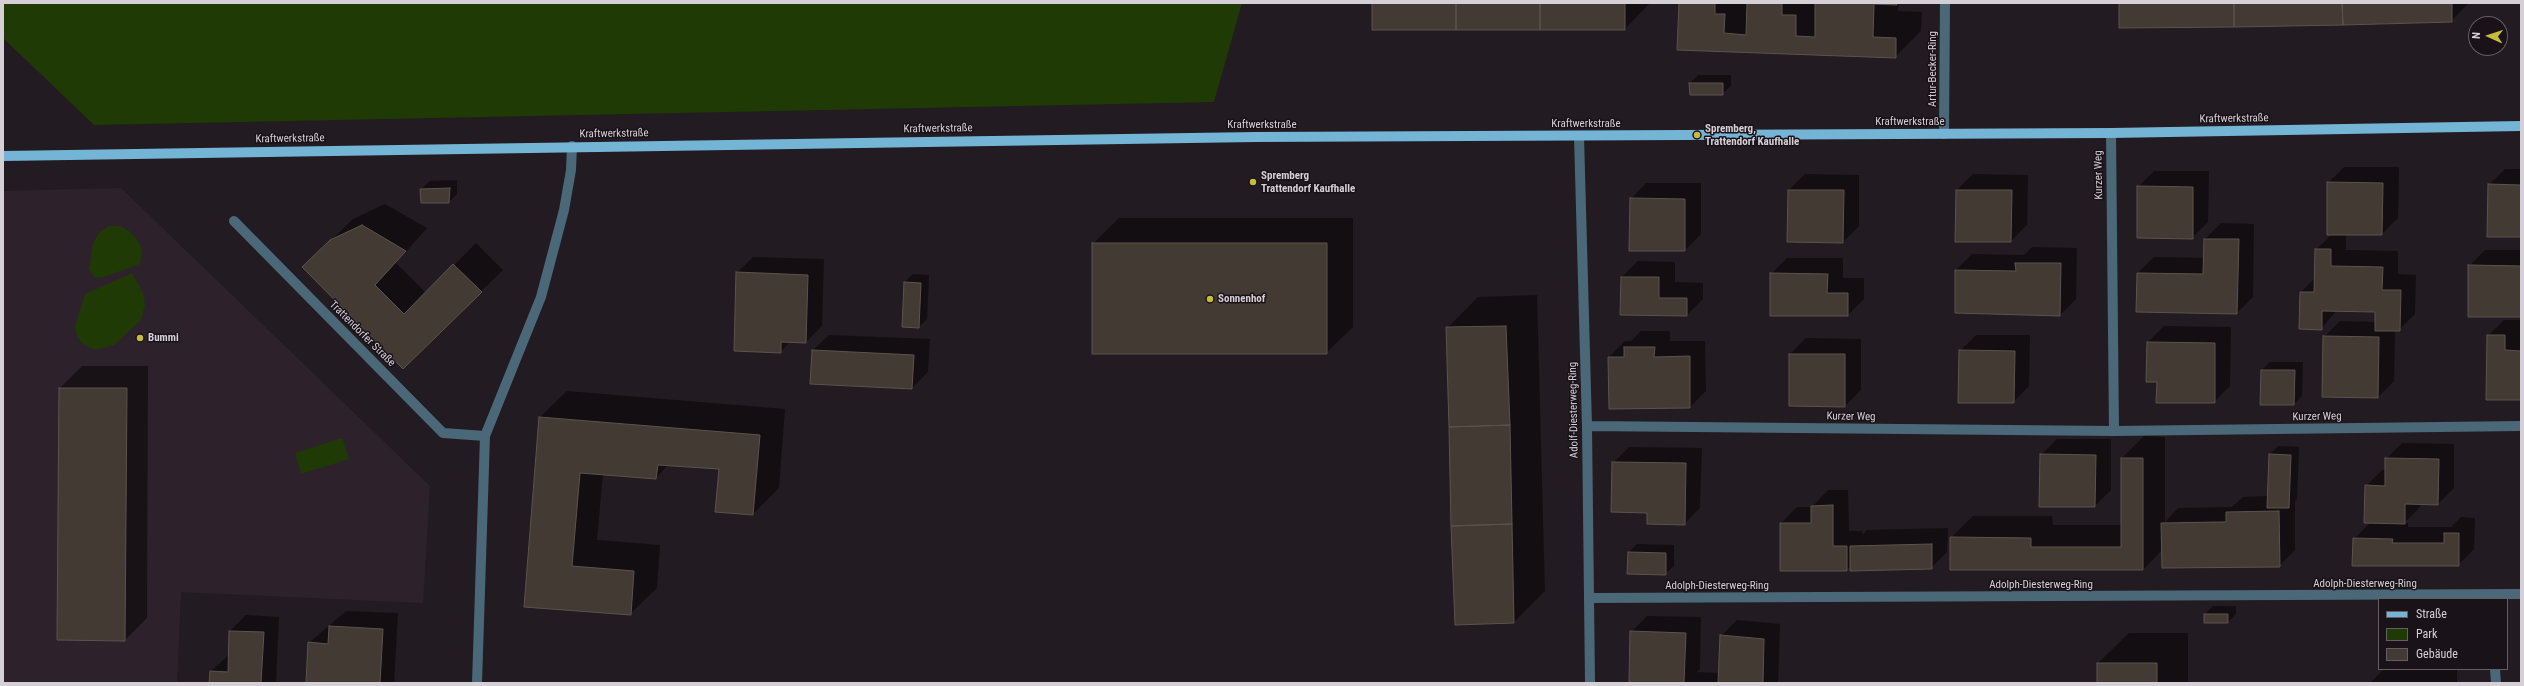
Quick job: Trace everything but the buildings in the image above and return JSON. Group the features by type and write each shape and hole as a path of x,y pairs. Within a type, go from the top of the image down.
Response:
{"main road":[{"name":"Kraftwerkstraße","path":"3,156 572,146 1249,137 2110,133 2521,126"}],"street":[{"name":"Artur-Becker-Ring","path":"1944,134 1945,3"},
{"name":"Kurzer Weg","path":"2110,133 2114,431"},
{"name":"Adolf-Diesterweg-Ring","path":"1579,136 1587,426 1590,683"},
{"path":"477,683 485,436 541,297 564,210 571,170 572,146"},
{"name":"Trattendorfer Straße","path":"234,221 443,433 485,436"},
{"name":"Kurzer Weg","path":"1587,426 2114,431 2521,426"},
{"name":"Adolph-Diesterweg-Ring","path":"1589,598 2494,597 2521,594"},
{"path":"2495,670 2496,683"}],"shaded area":[{"name":"Bummi","path":"121,188 430,486 423,603 181,592 177,683 3,683 3,191"}],"green space":[{"path":"3,3 1242,3 1214,102 94,125 3,38"},
{"path":"109,226 120,226 129,231 137,240 142,249 140,264 101,278 94,277 89,269 93,243 99,233"},
{"path":"132,273 143,293 145,305 141,320 114,345 95,350 83,344 77,336 75,326 85,294"},
{"path":"342,438 349,459 301,474 295,453"}],"place":[{"name":"Spremberg, Trattendorf Kaufhalle","path":"1697,135"},
{"name":"Spremberg Trattendorf Kaufhalle","path":"1253,182"},
{"name":"Sonnenhof","path":"1210,299"},
{"name":"Bummi","path":"140,338"}]}
